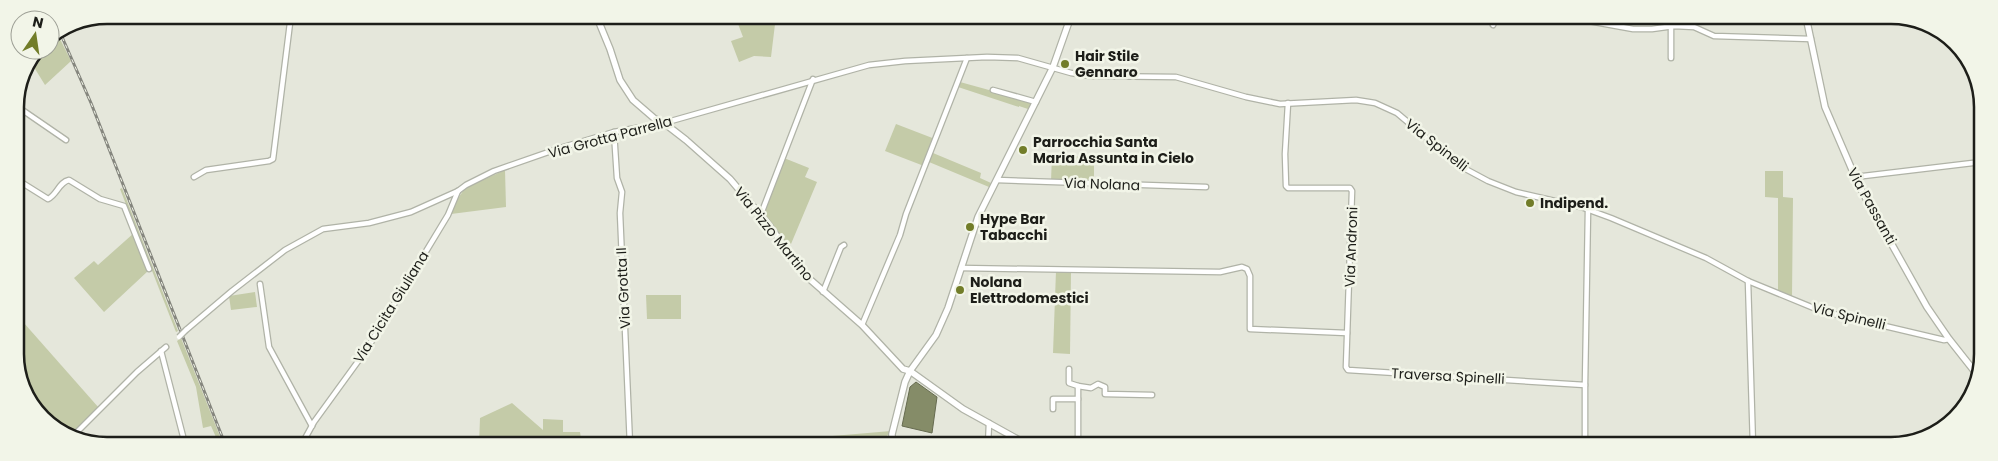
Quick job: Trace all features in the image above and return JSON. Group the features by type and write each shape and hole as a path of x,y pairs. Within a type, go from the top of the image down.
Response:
{"street":[{"path":"194,177 206,170 273,159 290,24"},
{"name":"Via Pizzo Martino","path":"599,24 624,88 633,100 655,119 664,123 730,179 761,214 805,275 862,325 903,369 910,371 963,409 1014,437"},
{"path":"892,437 905,382 910,371 936,335 948,308 978,217 1053,67 1068,24"},
{"path":"1605,24 1632,29 1652,29 1671,26 1694,27 1714,36 1811,39"},
{"name":"Via Passanti","path":"1808,24 1825,107 1855,177 1927,306 1949,339 1973,370"},
{"path":"1671,26 1671,58"},
{"path":"862,325 900,235 906,214 967,58"},
{"name":"Via Grotta Parrella","path":"179,337 232,291 285,250 323,229 369,223 411,212 458,191 494,171 560,148 614,132 664,123 813,79 882,62 1018,58 1053,67"},
{"name":"Via Spinelli","path":"1053,67 1078,74 1099,77 1176,76 1246,97 1280,104 1356,100 1375,103 1397,113 1460,166 1488,181 1516,192 1588,210 1706,258 1748,280 1821,312 1944,340 1949,339"},
{"path":"761,214 813,79"},
{"path":"993,90 1036,102"},
{"name":"Via Androni","path":"1288,103 1285,154 1286,186 1288,188 1350,188 1352,191 1347,334"},
{"path":"24,111 66,140"},
{"name":"Via Grotta II","path":"614,132 617,178 622,192 620,213 630,437"},
{"path":"1855,177 1974,163"},
{"path":"24,184 48,199 52,197 65,181 69,180 100,199 124,206 149,269"},
{"name":"Via Nolana","path":"997,180 1206,187"},
{"name":"Via Cicita Giuliana","path":"306,437 368,349 448,215 458,191"},
{"path":"1584,437 1588,210"},
{"path":"823,292 841,247 844,245"},
{"path":"961,268 1220,272 1242,267 1247,269 1250,276 1250,329 1347,334"},
{"path":"1748,280 1753,437"},
{"path":"260,284 269,347 312,426"},
{"name":"Traversa Spinelli","path":"1347,334 1346,367 1348,370 1586,385"},
{"path":"77,432 137,372 166,347"},
{"path":"161,351 183,437"},
{"path":"1069,369 1070,383 1078,386 1091,388 1098,384 1105,387 1105,394 1152,395"},
{"path":"1078,386 1078,437"},
{"path":"1053,409 1053,399 1078,399"},
{"path":"988,437 989,423"}],"shaded area":[{"path":"738,24 775,24 771,57 754,56 739,62 731,41 743,37"},
{"path":"60,39 71,61 45,85 34,68 38,61 60,60"},
{"path":"960,82 1032,102 1028,109 1019,107 958,87"},
{"path":"896,124 935,139 924,166 885,151"},
{"path":"933,153 981,173 980,178 991,183 989,187 929,162"},
{"path":"1052,156 1094,157 1094,182 1051,181"},
{"path":"784,158 809,168 805,177 817,182 791,244 786,240 784,243 763,213"},
{"path":"505,170 506,207 451,214 465,188"},
{"path":"1765,171 1783,171 1783,197 1793,198 1792,297 1778,291 1778,198 1765,197"},
{"path":"122,188 178,331 176,332 120,189"},
{"path":"134,233 148,271 104,312 74,278 94,261 98,265"},
{"path":"1056,271 1071,272 1070,354 1053,353"},
{"path":"255,292 257,307 231,310 229,296"},
{"path":"646,295 681,295 681,319 647,319"},
{"path":"24,323 99,408 76,431 65,426 48,413 35,396 25,371"},
{"path":"181,338 220,437 216,437 211,426 203,428 196,387 177,341"},
{"path":"916,382 937,397 932,433 902,426 910,387"},
{"path":"512,403 543,430 543,419 563,420 563,432 580,432 581,437 479,437 480,418"},
{"path":"891,431 886,437 821,437"}],"railway":[{"path":"62,37 91,103 222,437"}],"place":[{"name":"Hair Stile Gennaro","path":"1065,64"},
{"name":"Parrocchia Santa Maria Assunta in Cielo","path":"1023,150"},
{"name":"Indipend.","path":"1530,203"},
{"name":"Hype Bar Tabacchi","path":"970,227"},
{"name":"Nolana Elettrodomestici","path":"960,290"}]}
